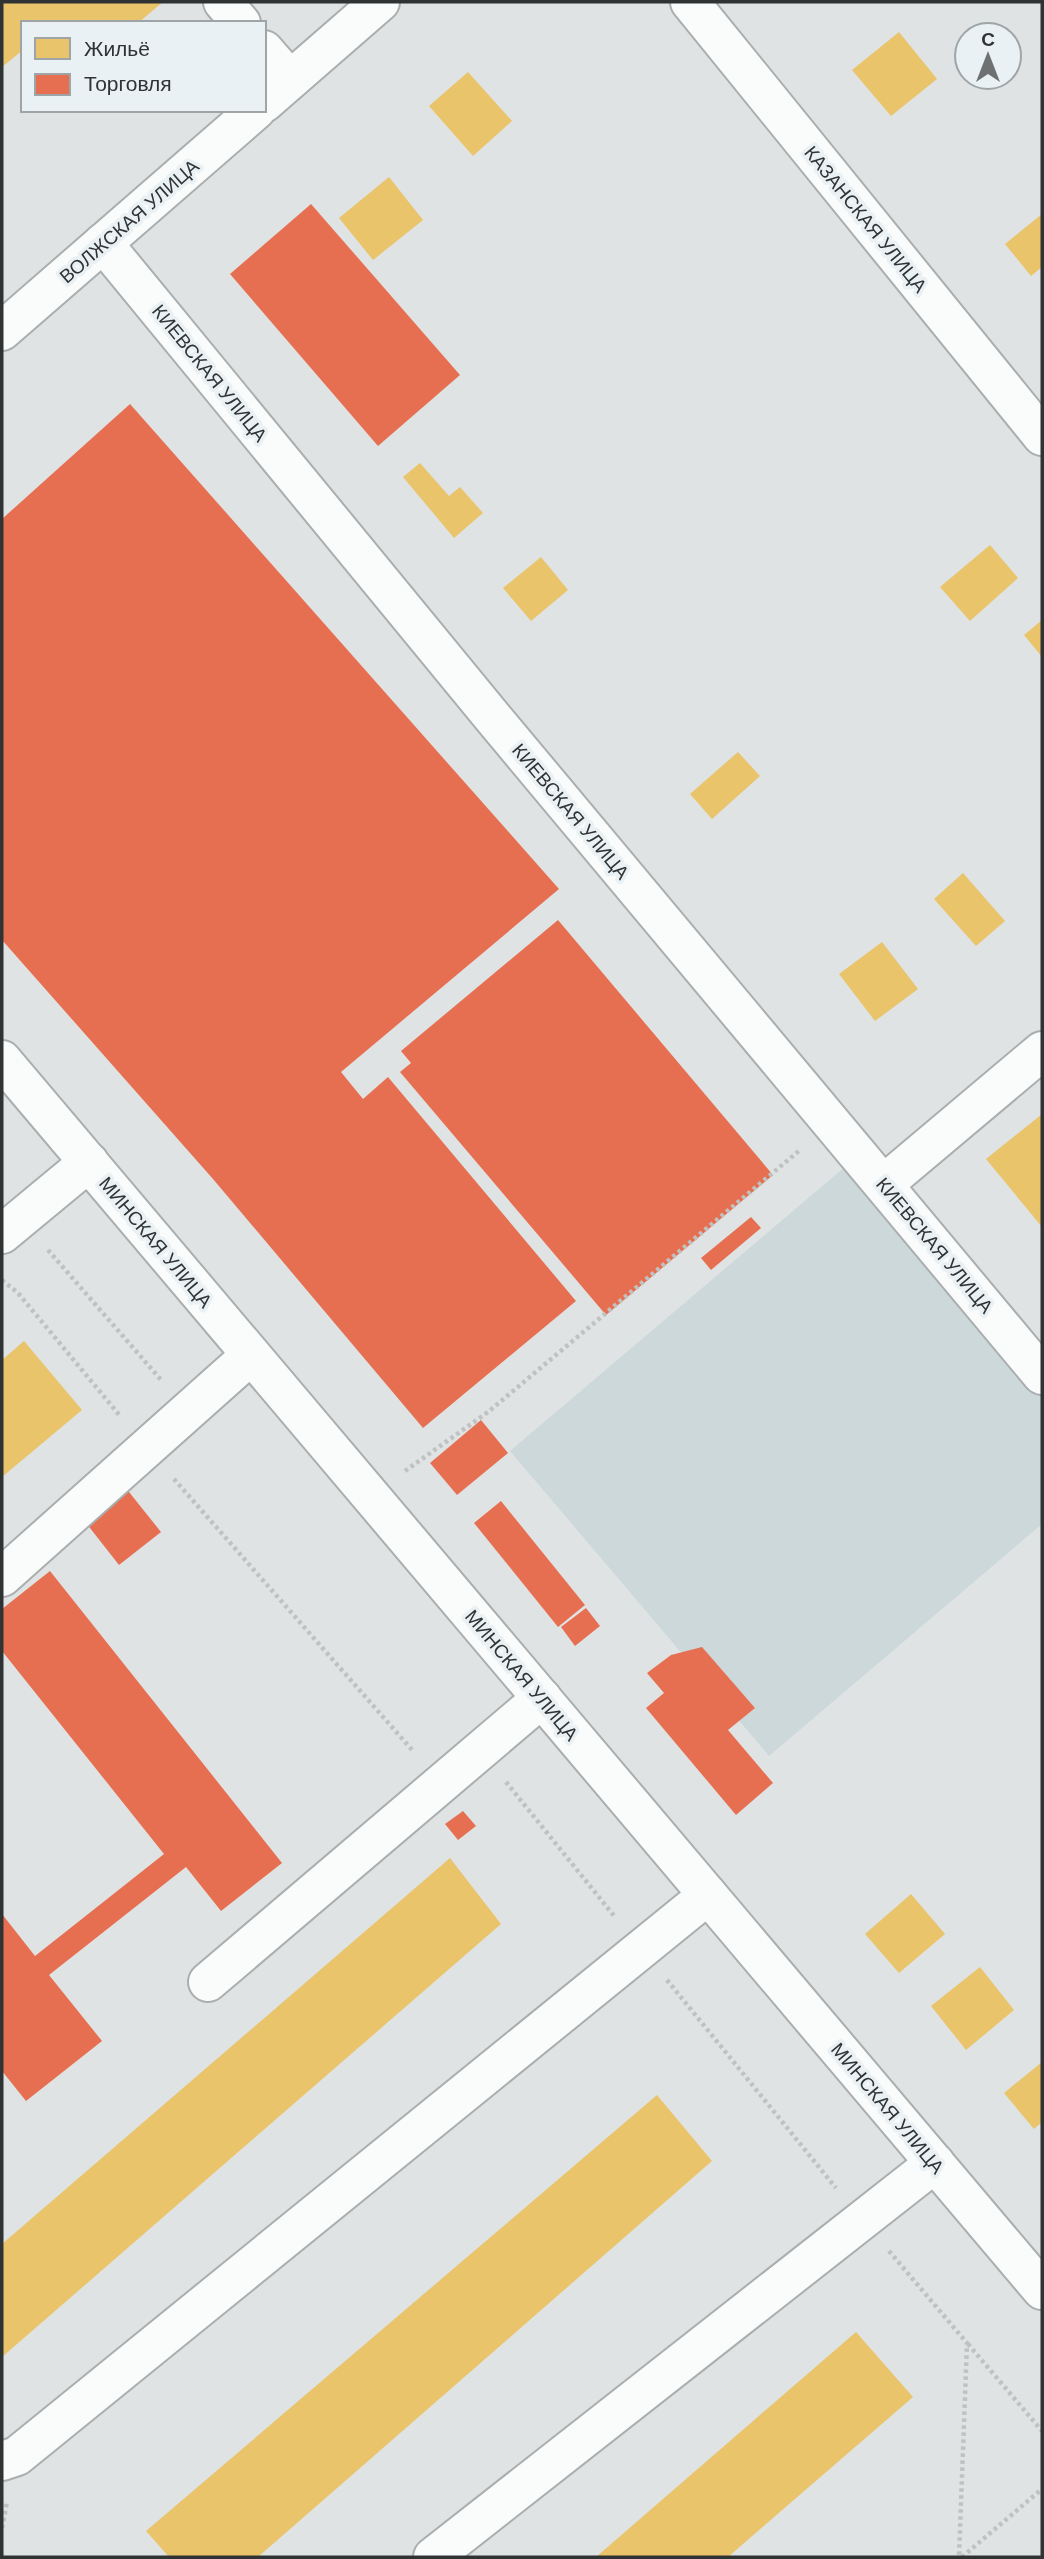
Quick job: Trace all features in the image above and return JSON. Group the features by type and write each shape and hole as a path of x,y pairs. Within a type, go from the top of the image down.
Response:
{"street":[{"path":"223,2 239,21"},
{"path":"266,56 277,92 380,2"},
{"name":"КАЗАНСКАЯ УЛИЦА","path":"690,2 1042,436"},
{"name":"ВОЛЖСКАЯ УЛИЦА","path":"2,331 254,112"},
{"name":"КИЕВСКАЯ УЛИЦА","path":"103,243 485,709 1042,1375"},
{"path":"884,1184 1042,1051"},
{"name":"МИНСКАЯ УЛИЦА","path":"2,1060 1042,2290"},
{"path":"11,1226 89,1162"},
{"path":"2,1577 251,1354"},
{"path":"208,1982 542,1698"},
{"path":"2,2461 17,2456 708,1895"},
{"path":"433,2557 935,2163"}],"path":[{"path":"371,1497 488,1412 833,1123"},
{"path":"11,1226 188,1411"},
{"path":"2,1280 18,1293 146,1448 442,1783"},
{"path":"480,1751 862,2220 1042,2431"},
{"path":"961,2557 967,2343"},
{"path":"961,2557 1042,2489"}],"shaded area":[{"path":"846,1166 1042,1397 1042,1524 769,1756 510,1451"}],"building: Жильё":[{"path":"2,2 163,2 140,21 21,21 21,52 2,67"},
{"path":"899,32 937,79 891,116 852,70"},
{"path":"468,72 512,121 473,156 429,106"},
{"path":"389,177 423,220 373,260 339,218"},
{"path":"1042,214 1042,267 1031,276 1005,244"},
{"path":"420,463 449,496 460,487 483,513 454,538 403,477"},
{"path":"990,545 1018,578 970,621 940,587"},
{"path":"541,557 568,590 531,621 503,588"},
{"path":"1042,620 1042,657 1024,635"},
{"path":"738,752 760,776 712,819 690,794"},
{"path":"963,873 1005,921 976,946 934,899"},
{"path":"882,942 918,989 875,1021 839,974"},
{"path":"1042,1114 1042,1227 986,1159"},
{"path":"24,1341 82,1410 2,1477 2,1360"},
{"path":"450,1858 501,1924 2,2357 2,2244"},
{"path":"911,1894 945,1934 899,1973 865,1934"},
{"path":"980,1967 1014,2010 966,2050 931,2006"},
{"path":"1042,2062 1042,2122 1034,2129 1004,2093"},
{"path":"657,2095 712,2161 258,2557 169,2557 146,2531"},
{"path":"856,2332 913,2397 728,2557 596,2557"}],"building: Торговля":[{"path":"311,204 460,375 378,446 230,274"},
{"path":"130,404 559,889 341,1072 363,1099 388,1077 576,1301 423,1428 213,1179 2,940 2,519"},
{"path":"558,920 773,1175 606,1315 400,1072 411,1063 401,1051"},
{"path":"751,1217 761,1228 711,1270 701,1258"},
{"path":"481,1420 508,1453 457,1495 430,1463"},
{"path":"121,1482 161,1532 119,1565 79,1514"},
{"path":"501,1501 585,1605 558,1627 474,1523"},
{"path":"50,1571 282,1863 221,1911 186,1867 49,1975 102,2041 26,2101 2,2071 2,1914 35,1956 164,1854 2,1651 2,1609"},
{"path":"586,1608 600,1626 575,1646 561,1627"},
{"path":"702,1647 755,1708 728,1730 773,1783 736,1815 646,1708 664,1693 647,1673 671,1655"},
{"path":"463,1811 476,1826 458,1840 445,1824"}]}
